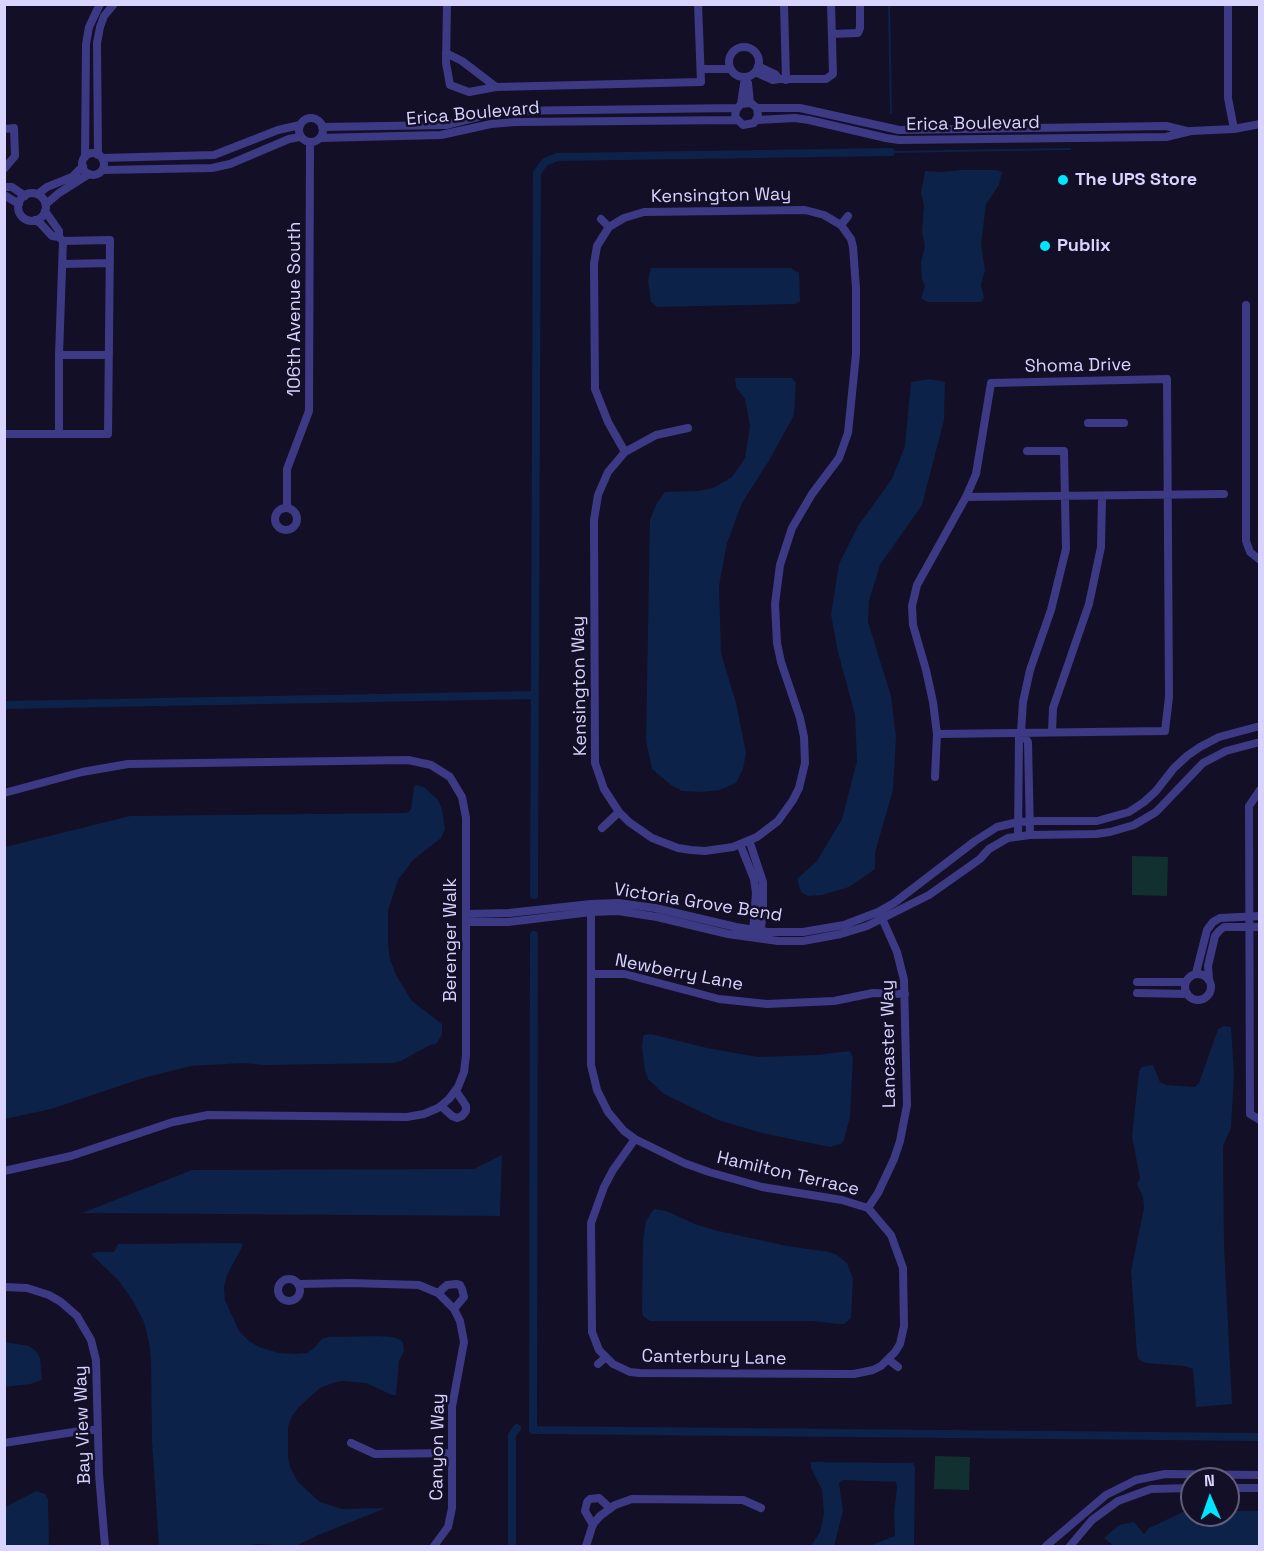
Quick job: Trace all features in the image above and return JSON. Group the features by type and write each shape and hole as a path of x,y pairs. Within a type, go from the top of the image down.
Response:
{"street":[{"path":"19,204 25,196 38,194 47,187 72,177 82,166 85,157 86,45 89,27 100,4"},
{"path":"103,170 104,164 100,157 97,43 104,16 114,4"},
{"path":"447,4 446,63 450,85 469,93 496,87 701,82 698,4"},
{"path":"783,79 784,4"},
{"path":"756,69 773,80 826,79 833,74 831,4"},
{"path":"832,34 858,33 860,4"},
{"path":"1228,4 1228,98 1234,129"},
{"path":"756,69 745,79 742,84 739,106 735,113 737,120 747,126 757,120 757,108 750,103 748,83 745,79 737,76 730,69 731,55 734,51 743,48 752,50 756,54 756,69"},
{"path":"446,53 462,61 496,87"},
{"path":"701,69 730,69"},
{"path":"739,106 750,103"},
{"name":"Erica Boulevard","path":"322,127 446,125 501,111 739,106"},
{"name":"Erica Boulevard","path":"757,108 800,108 899,130 1166,126 1191,131"},
{"path":"35,220 42,216 46,207 59,193 88,174 97,175 103,170 212,168 230,164 290,139 300,137 310,142 320,138 322,127 317,120 309,118 300,125 278,129 214,155 100,157 92,154 85,157"},
{"name":"Erica Boulevard","path":"757,120 795,118 899,140 1166,137 1191,131 1234,129 1260,124"},
{"name":"Erica Boulevard","path":"320,138 441,135 491,124 515,122 737,120"},
{"path":"300,125 300,137"},
{"path":"4,129 14,128 15,156 4,169"},
{"name":"106th Avenue South","path":"287,508 287,469 309,411 310,142"},
{"path":"82,166 88,174"},
{"path":"4,187 12,187 25,196"},
{"path":"38,194 59,231 61,239 63,264 59,355 59,434"},
{"path":"4,195 19,204 22,216 40,223 52,236 61,239 110,240 108,434 4,434"},
{"name":"Kensington Way","path":"609,227 624,218 644,212 805,210 824,215 841,225 847,231 854,247 856,354 848,433 838,458 812,494 792,528 780,566 775,604 777,643 802,728 805,763 799,788 786,811 768,829 740,844 719,850 678,848 652,838 620,812 604,789 595,763 594,520 596,501 602,483 625,452"},
{"path":"841,225 848,216"},
{"path":"601,219 609,227 597,246 594,264 595,389 608,422 625,452 656,435 688,428"},
{"path":"63,264 110,263"},
{"path":"1246,305 1246,541 1250,552 1260,560"},
{"path":"59,355 109,355"},
{"name":"Shoma Drive","path":"935,777 937,734 933,702 913,626 912,606 917,585 966,497 976,474 991,383 1167,379 1169,697 1165,730 937,734"},
{"path":"1088,423 1124,423"},
{"path":"1018,836 1019,737 1023,702 1030,670 1051,610 1066,549 1064,451 1027,450"},
{"path":"966,497 1224,494"},
{"path":"1052,732 1053,708 1089,604 1101,547 1102,496"},
{"name":"Victoria Grove Bend","path":"880,915 997,827 1029,821 1097,821 1129,812 1156,791 1174,768 1193,751 1219,737 1260,726"},
{"path":"1021,732 1028,740 1030,835"},
{"name":"Victoria Grove Bend","path":"466,918 591,908 618,903 655,908 756,934 785,933 844,925 880,915 929,895 953,879 989,849 1018,836 1096,834 1134,825 1156,812 1184,780 1203,763 1226,751 1260,742"},
{"name":"Berenger Walk","path":"4,793 82,772 128,764 419,761 440,769 457,787 462,797 466,818 466,1055 464,1072 456,1090 441,1106 424,1114 407,1117 208,1115 173,1122 71,1156 4,1171"},
{"path":"1260,790 1249,806 1250,1114 1260,1120"},
{"path":"602,828 620,812"},
{"path":"749,840 763,882 763,912 756,934"},
{"path":"740,844 754,879 756,934"},
{"name":"Hamilton Terrace","path":"591,908 591,1065 602,1102 608,1113 624,1131 634,1139 684,1163 735,1180 789,1193 842,1200 868,1208"},
{"name":"Lancaster Way","path":"868,1208 894,1159 907,1105 905,994 897,952 880,915"},
{"path":"1196,973 1207,930 1213,922 1220,918 1260,916"},
{"path":"1209,979 1206,975 1196,973 1188,978 1187,994 1191,999 1203,1000 1211,992 1208,966 1215,936 1219,931 1224,927 1260,927"},
{"name":"Newberry Lane","path":"591,974 609,973 633,976 719,999 767,1004 834,1001 873,993 905,994"},
{"path":"1137,982 1186,982"},
{"path":"1137,993 1187,994"},
{"path":"441,1106 452,1116 457,1118 462,1116 466,1111 466,1106 456,1090"},
{"path":"598,1364 605,1358 592,1332 591,1223 600,1196 613,1170 634,1139"},
{"path":"868,1208 891,1235 903,1268 903,1335 889,1360 898,1367"},
{"name":"Canyon Way","path":"298,1284 406,1283 419,1285 438,1293 454,1309 460,1321 464,1342 452,1399 451,1516 443,1536 434,1546"},
{"name":"Canyon Way","path":"438,1293 447,1285 460,1285 464,1297 454,1309"},
{"name":"Bay View Way","path":"4,1287 27,1288 49,1295 70,1309 84,1327 95,1350 99,1474 105,1546"},
{"name":"Canterbury Lane","path":"605,1358 630,1372 723,1374 854,1374 873,1370 889,1360"},
{"path":"4,1443 97,1430"},
{"path":"351,1443 375,1454 452,1454"},
{"path":"1046,1546 1106,1495 1137,1480 1164,1474 1260,1475"},
{"path":"1070,1546 1092,1520 1127,1496 1160,1488 1180,1488"},
{"path":"1240,1488 1260,1488"},
{"path":"593,1525 585,1510 590,1499 598,1498 610,1508"},
{"path":"586,1546 593,1525 610,1508 624,1501 640,1498 743,1500 761,1508"}],"green space":[{"path":"1132,856 1168,857 1167,896 1132,895"},
{"path":"935,1456 970,1457 969,1490 934,1489"}],"water":[{"path":"925,171 1002,172 999,185 986,204 981,244 985,270 981,285 984,298 981,302 927,302 921,298 925,286 922,280 921,262 925,246 922,232 924,206 921,193"},
{"path":"651,268 791,268 799,273 800,301 795,304 657,307 651,302 648,280"},
{"path":"735,378 792,378 796,383 794,415 742,503 727,543 719,586 721,653 736,703 746,753 743,769 736,783 720,790 682,791 652,769 646,740 650,519 665,492 713,488 732,477 745,458 750,426 745,399 736,387"},
{"path":"929,379 945,382 944,420 922,505 880,565 869,601 868,622 891,696 896,737 893,790 875,853 875,869 849,887 822,895 808,896 801,892 797,879 817,861 842,819 857,761 855,715 838,652 831,615 839,564 858,526 892,479 905,446 911,382"},
{"path":"416,785 424,787 438,800 445,829 441,838 413,860 398,880 388,910 388,945 396,975 412,1001 442,1024 442,1035 436,1044 392,1063 265,1065 243,1063 191,1066 143,1078 51,1109 5,1119 5,847 130,816 404,813 411,809"},
{"path":"1224,1026 1231,1027 1234,1074 1231,1128 1223,1146 1224,1245 1232,1404 1196,1407 1193,1369 1185,1366 1146,1363 1138,1359 1131,1271 1144,1208 1143,1197 1137,1184 1140,1178 1132,1137 1139,1071 1142,1067 1153,1065 1160,1082 1166,1085 1195,1087 1199,1083 1218,1029"},
{"path":"651,1034 707,1048 758,1057 817,1055 850,1051 853,1058 850,1117 844,1140 841,1144 830,1147 762,1133 718,1120 664,1094 648,1079 645,1071 643,1038 644,1035"},
{"path":"502,1155 500,1216 82,1213 192,1170 474,1169"},
{"path":"654,1209 666,1211 714,1230 837,1255 847,1263 853,1279 851,1318 844,1324 812,1321 650,1321 643,1316 642,1310 643,1240 646,1221"},
{"path":"118,1244 243,1244 227,1275 224,1287 225,1300 239,1331 249,1341 259,1347 279,1353 297,1354 307,1353 322,1339 328,1337 393,1337 403,1343 404,1351 399,1361 396,1395 366,1383 342,1381 333,1383 320,1388 299,1407 288,1427 290,1467 298,1482 320,1502 342,1509 386,1508 296,1546 257,1544 159,1546 152,1442 149,1342 144,1322 133,1301 119,1281 91,1254 114,1252"},
{"path":"5,1342 29,1346 36,1351 40,1358 42,1380 5,1387"},
{"path":"811,1462 913,1463 915,1468 914,1546 869,1546 895,1536 896,1482 843,1480 839,1483 843,1511 834,1546 811,1546 820,1532 824,1513 822,1490 811,1468"},
{"path":"36,1491 45,1494 48,1499 49,1546 5,1546 5,1507"},
{"path":"1240,1511 1259,1511 1259,1546 1114,1546 1104,1538 1119,1525 1134,1522 1144,1534 1149,1528 1180,1513 1180,1527 1240,1527"}],"waterway":[{"path":"889,4 891,113"},
{"path":"891,152 1070,149"},
{"path":"534,895 537,173 545,162 557,157 891,152"},
{"path":"4,705 534,695"},
{"path":"534,935 533,1430 1260,1437"},
{"path":"512,1546 512,1435 517,1428"}],"place":[{"name":"The UPS Store","path":"1063,180"},
{"name":"Publix","path":"1045,246"}]}
